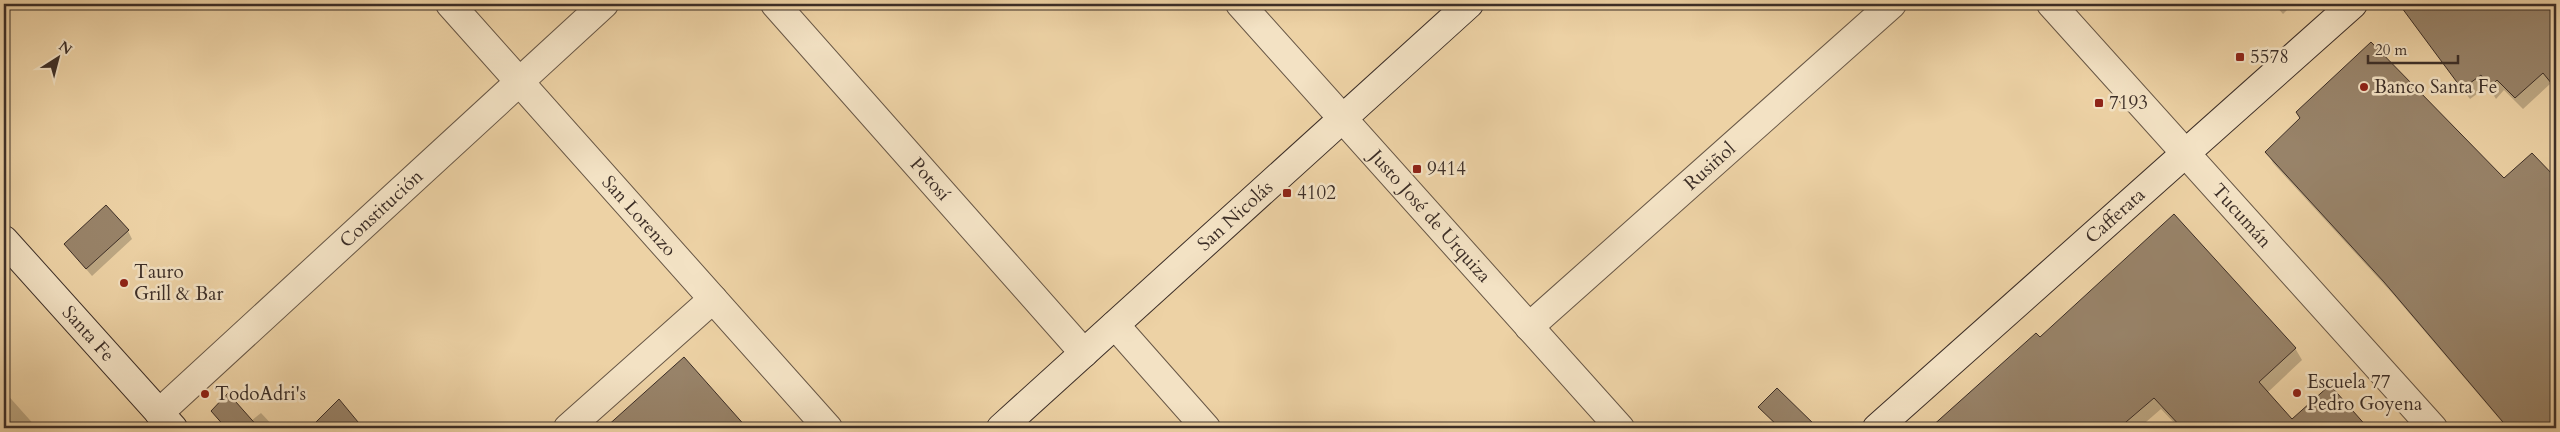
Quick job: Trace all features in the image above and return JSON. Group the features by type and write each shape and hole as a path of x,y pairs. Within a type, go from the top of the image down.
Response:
{"street":[{"name":"San Lorenzo","path":"450,4 828,428"},
{"name":"Constitución","path":"166,420 520,81 604,4"},
{"name":"Potosí","path":"775,4 1084,353"},
{"name":"Justo José de Urquiza","path":"1240,4 1620,428"},
{"name":"San Nicolás","path":"1001,428 1469,4"},
{"name":"Rusiñol","path":"1529,327 1892,4"},
{"name":"Tucumán","path":"2051,4 2433,428"},
{"name":"Cafferata","path":"1877,428 2353,4"},
{"name":"Santa Fe","path":"4,240 166,420"},
{"path":"568,428 713,299"},
{"path":"1114,324 1206,428"}],"building":[{"path":"2399,4 2556,4 2556,89 2543,73 2515,98 2497,80 2489,88 2481,75 2462,89"},
{"path":"2371,42 2504,178 2532,153 2556,178 2556,428 2508,428 2384,282 2265,152 2300,118 2296,112"},
{"path":"106,205 129,230 86,269 64,244"},
{"path":"2174,214 2296,348 2259,382 2292,419 2330,385 2368,428 2182,428 2154,398 2119,428 1930,428 2036,333 2040,337"},
{"path":"684,357 747,428 605,428"},
{"path":"1777,388 1818,428 1780,428 1758,407"},
{"path":"228,393 259,428 226,428 211,411"},
{"path":"339,399 363,428 310,428"}],"place":[{"name":"5578","path":"2240,57"},
{"name":"Banco Santa Fe","path":"2364,87"},
{"name":"7193","path":"2099,103"},
{"name":"9414","path":"1417,169"},
{"name":"4102","path":"1287,193"},
{"name":"Tauro Grill & Bar","path":"124,283"},
{"name":"Escuela 77 Pedro Goyena","path":"2297,393"},
{"name":"TodoAdri's","path":"205,394"}]}
